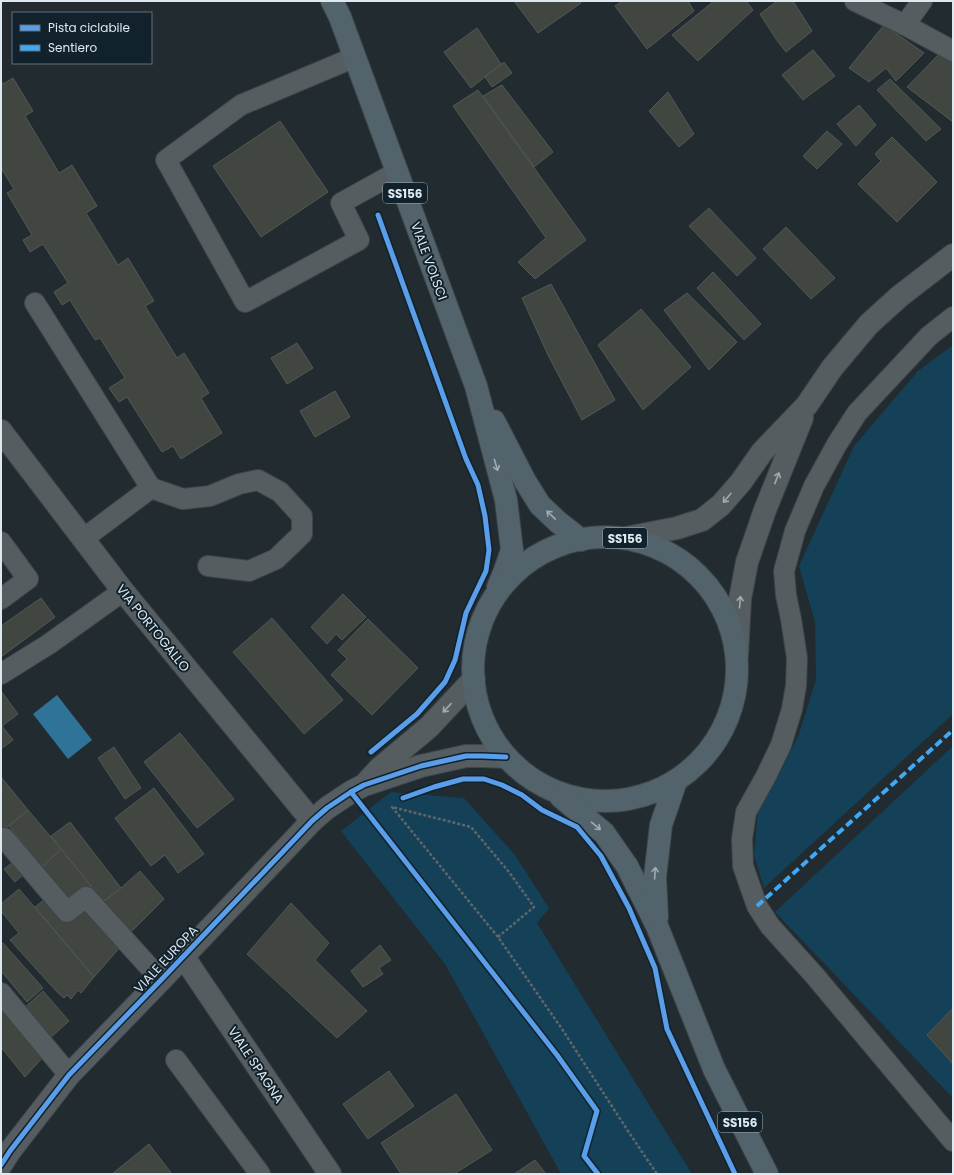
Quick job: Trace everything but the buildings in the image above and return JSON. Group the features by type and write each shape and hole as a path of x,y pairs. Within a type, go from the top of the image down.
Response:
{"main road":[{"name":"VIALE VOLSCI","path":"332,1 340,17 355,57 476,386 506,500 512,550 504,573 485,616 475,647 474,679 478,707 489,734 506,757 517,768 528,778 542,786 555,792 585,800 617,801 647,795 676,782 704,758 724,727 735,692 737,655 730,627 719,601 701,578 679,559 654,546 626,538 603,537 581,540 550,549 523,566 501,589 485,616"},
{"name":"VIALE VOLSCI","path":"476,386 525,480 540,505 558,522 581,540"},
{"name":"SS156","path":"676,782 661,825 654,877 657,926 714,1069 766,1174"},
{"name":"VIALE VOLSCI","path":"555,792 604,833 627,866 657,926"}],"street":[{"path":"737,655 740,599 747,562 776,480 807,406 832,368 868,324 900,296 953,255"},
{"path":"626,538 677,528 702,520 721,505 741,482 762,452 807,406"},
{"name":"VIA PORTOGALLO","path":"1,431 123,591 312,821"},
{"path":"364,785 380,768 429,727 474,679"},
{"path":"364,785 421,766 466,756 506,757"},
{"name":"VIALE EUROPA","path":"1,1165 10,1151 69,1075 312,821 327,808 364,785"},
{"name":"VIALE SPAGNA","path":"183,956 330,1174"}],"lane":[{"path":"855,1 905,25 953,52"},
{"path":"905,25 922,1"},
{"path":"355,57 241,105 166,160 245,302 359,240 341,203 397,172"},
{"path":"35,303 151,488 183,499 210,496 239,484 258,480 280,492 302,516 302,534 276,560 249,571 208,566"},
{"path":"953,317 929,336 857,413 837,444 814,486 795,531 784,571 786,595 797,658 796,686 792,710 781,745 746,812 742,839 743,866 757,906 770,926 815,976 953,1141"},
{"path":"84,539 151,488"},
{"path":"1,542 28,579 1,599"},
{"path":"1,674 49,644 123,591"},
{"path":"4,838 67,912 86,897 161,980"},
{"path":"1,993 69,1075"},
{"path":"176,1060 260,1174"}],"path":[{"path":"498,937 534,907 509,872 471,827 392,807 498,937 562,1029 628,1132 657,1174"}],"shaded area":[{"path":"953,345 953,714 764,888 754,855 758,812 778,777 799,734 816,679 815,622 799,566 854,446 918,371"},
{"path":"57,695 92,740 68,759 33,714"},
{"path":"953,746 953,1098 775,912"},
{"path":"391,792 464,798 515,855 549,908 537,923 692,1174 561,1174 445,964 341,831"}],"marked path":[{"path":"757,906 953,730"}],"cycle path":[{"path":"371,752 417,714 445,682 455,660 466,613 486,571 489,550 485,516 478,485 466,459 378,215"},
{"path":"1,1165 10,1151 69,1075 312,821 327,808 364,785 421,766 466,756 506,757"},
{"path":"403,798 463,779 484,779 502,785 522,795 542,810 577,827 601,856 629,908 655,968 667,1029 735,1174"},
{"path":"351,792 557,1055 597,1111 584,1156 598,1174"}]}
